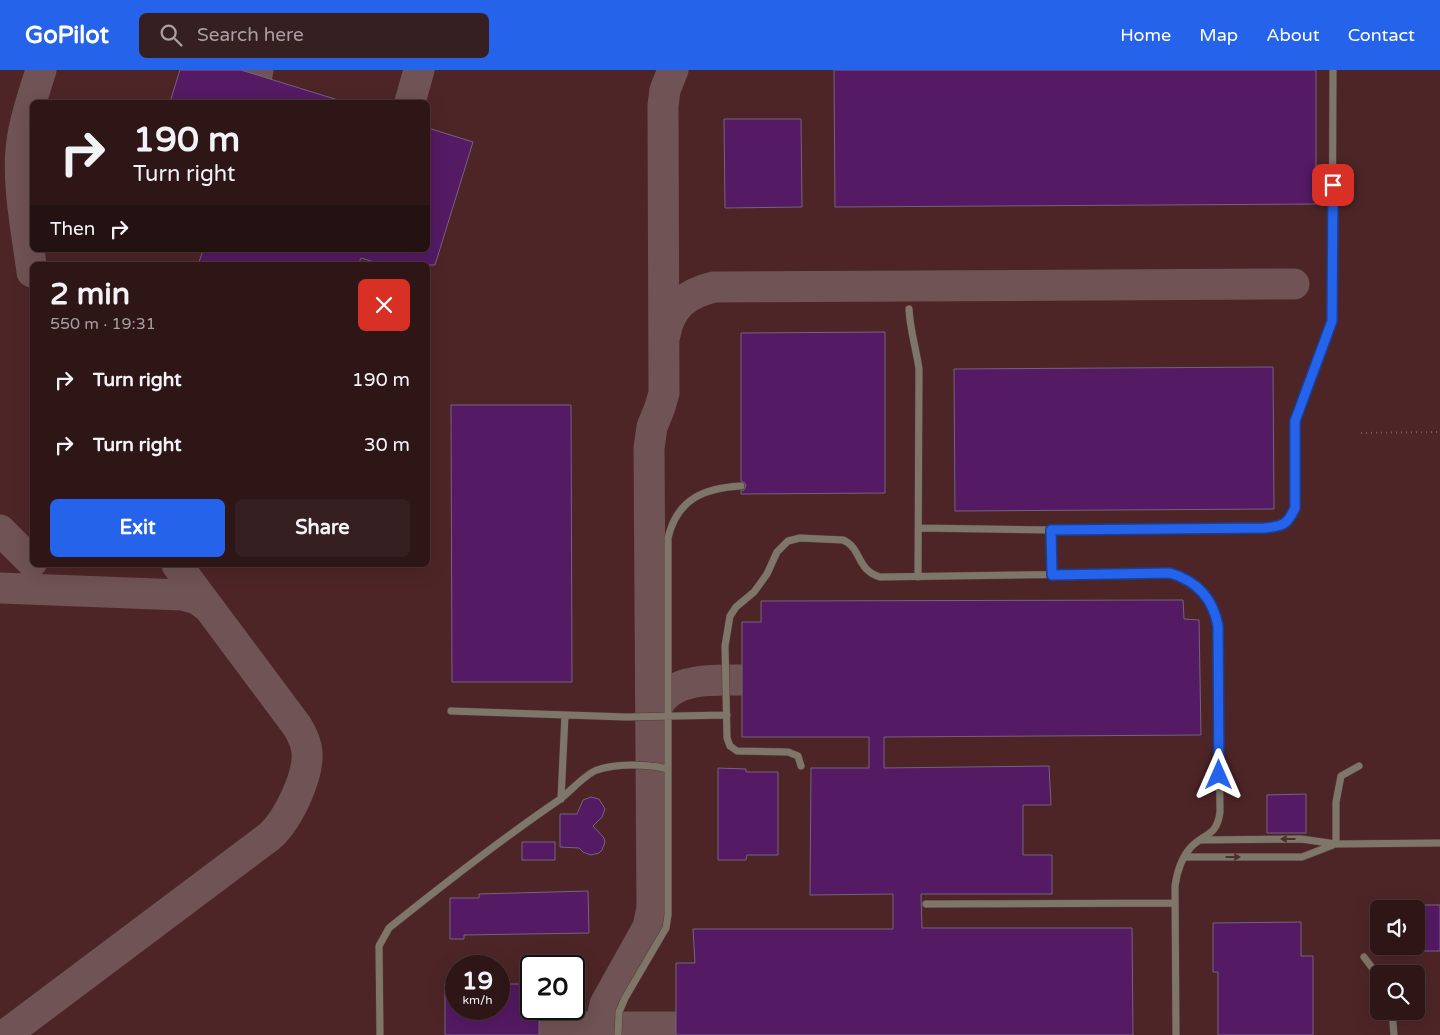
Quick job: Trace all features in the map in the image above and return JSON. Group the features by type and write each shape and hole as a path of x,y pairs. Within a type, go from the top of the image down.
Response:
{"lane":[{"path":"919,528 1051,530 1265,528 1278,527 1289,521 1295,508 1295,421 1332,321 1333,70"},
{"path":"909,309 911,335 919,369 918,576"},
{"path":"618,1035 619,1012 625,998 666,928 668,915 668,552 671,527 682,508 692,499 715,488 741,486"},
{"path":"1051,530 1052,575"},
{"path":"801,766 798,756 788,752 737,751 730,746 727,738 725,646 730,616 736,607 754,592 767,574 777,552 788,541 800,538 843,540 854,548 865,569 873,575 880,577 1170,573 1182,576 1193,583 1204,592 1211,602 1218,626 1220,812 1218,823 1207,836 1191,847 1177,873 1175,886 1176,1035"},
{"path":"451,712 626,717 727,715"},
{"path":"561,798 565,715"},
{"path":"380,1035 379,946 389,928 529,820 561,798 595,770 607,767 651,764 668,768"},
{"path":"1336,844 1336,802 1341,776 1359,766"},
{"path":"1201,840 1301,839 1336,844 1440,843"},
{"path":"1185,857 1302,857 1336,844"},
{"path":"926,904 1176,903"},
{"path":"1364,957 1370,965"},
{"path":"1393,1020 1394,1035"}],"path":[{"path":"1361,433 1440,432"}],"shaded area":[{"path":"0,70 1440,70 1440,1035 0,1035"}],"building":[{"path":"180,70 241,70 338,100 171,100"},
{"path":"834,70 1316,70 1316,204 835,207"},
{"path":"724,119 801,119 802,207 725,208"},
{"path":"430,129 473,142 435,265 430,265 430,262 374,262 361,258 359,262 199,262 202,252 430,252"},
{"path":"885,332 885,493 741,494 741,491 746,486 741,481 741,333"},
{"path":"1273,367 1274,509 955,511 954,369"},
{"path":"451,405 571,405 572,682 452,682"},
{"path":"1183,600 1184,619 1199,620 1201,735 884,737 884,768 1049,766 1051,805 1023,805 1023,855 1052,855 1052,894 921,894 922,928 1132,928 1133,1035 676,1035 676,963 695,963 693,929 893,929 893,894 810,895 811,768 869,768 869,737 742,737 742,622 761,622 761,601"},
{"path":"718,768 746,769 746,772 778,772 778,855 747,855 746,860 718,860"},
{"path":"1306,794 1306,833 1267,833 1267,795"},
{"path":"591,797 599,799 605,809 602,817 593,826 604,838 605,842 602,850 591,855 579,848 560,847 560,814 577,814 583,800"},
{"path":"522,842 555,842 555,860 522,860"},
{"path":"588,891 589,933 464,935 464,939 450,939 450,898 479,898 479,894"},
{"path":"1425,905 1440,905 1440,951 1425,951"},
{"path":"1301,922 1301,956 1313,956 1313,1035 1218,1035 1218,972 1213,972 1213,923"},
{"path":"510,984 520,984 520,1020 539,1020 539,1035 445,1035 445,1020 510,1020"}],"taxiway":[{"path":"32,100 41,70"},
{"path":"257,75 258,70"},
{"path":"411,100 419,70"},
{"path":"603,1035 602,1018 605,1004 648,927 652,908 649,448 652,427 664,393 663,106 665,90 673,70"},
{"path":"30,105 22,141 20,173 31,262"},
{"path":"665,335 667,325 681,303 696,293 714,287 1294,284"},
{"path":"0,530 30,560"},
{"path":"5,1035 270,836 284,819 301,785 307,762 305,741 301,732 178,567"},
{"path":"0,588 182,595 197,599 208,607"},
{"path":"651,726 656,710 663,698 673,690 698,682 742,680"},
{"path":"539,1027 676,1027"}],"route":[{"path":"1219,775 1218,626 1211,602 1204,592 1193,583 1182,576 1170,573 1052,575 1051,530 1265,528 1278,527 1289,521 1295,508 1295,421 1332,321 1333,185"}]}
